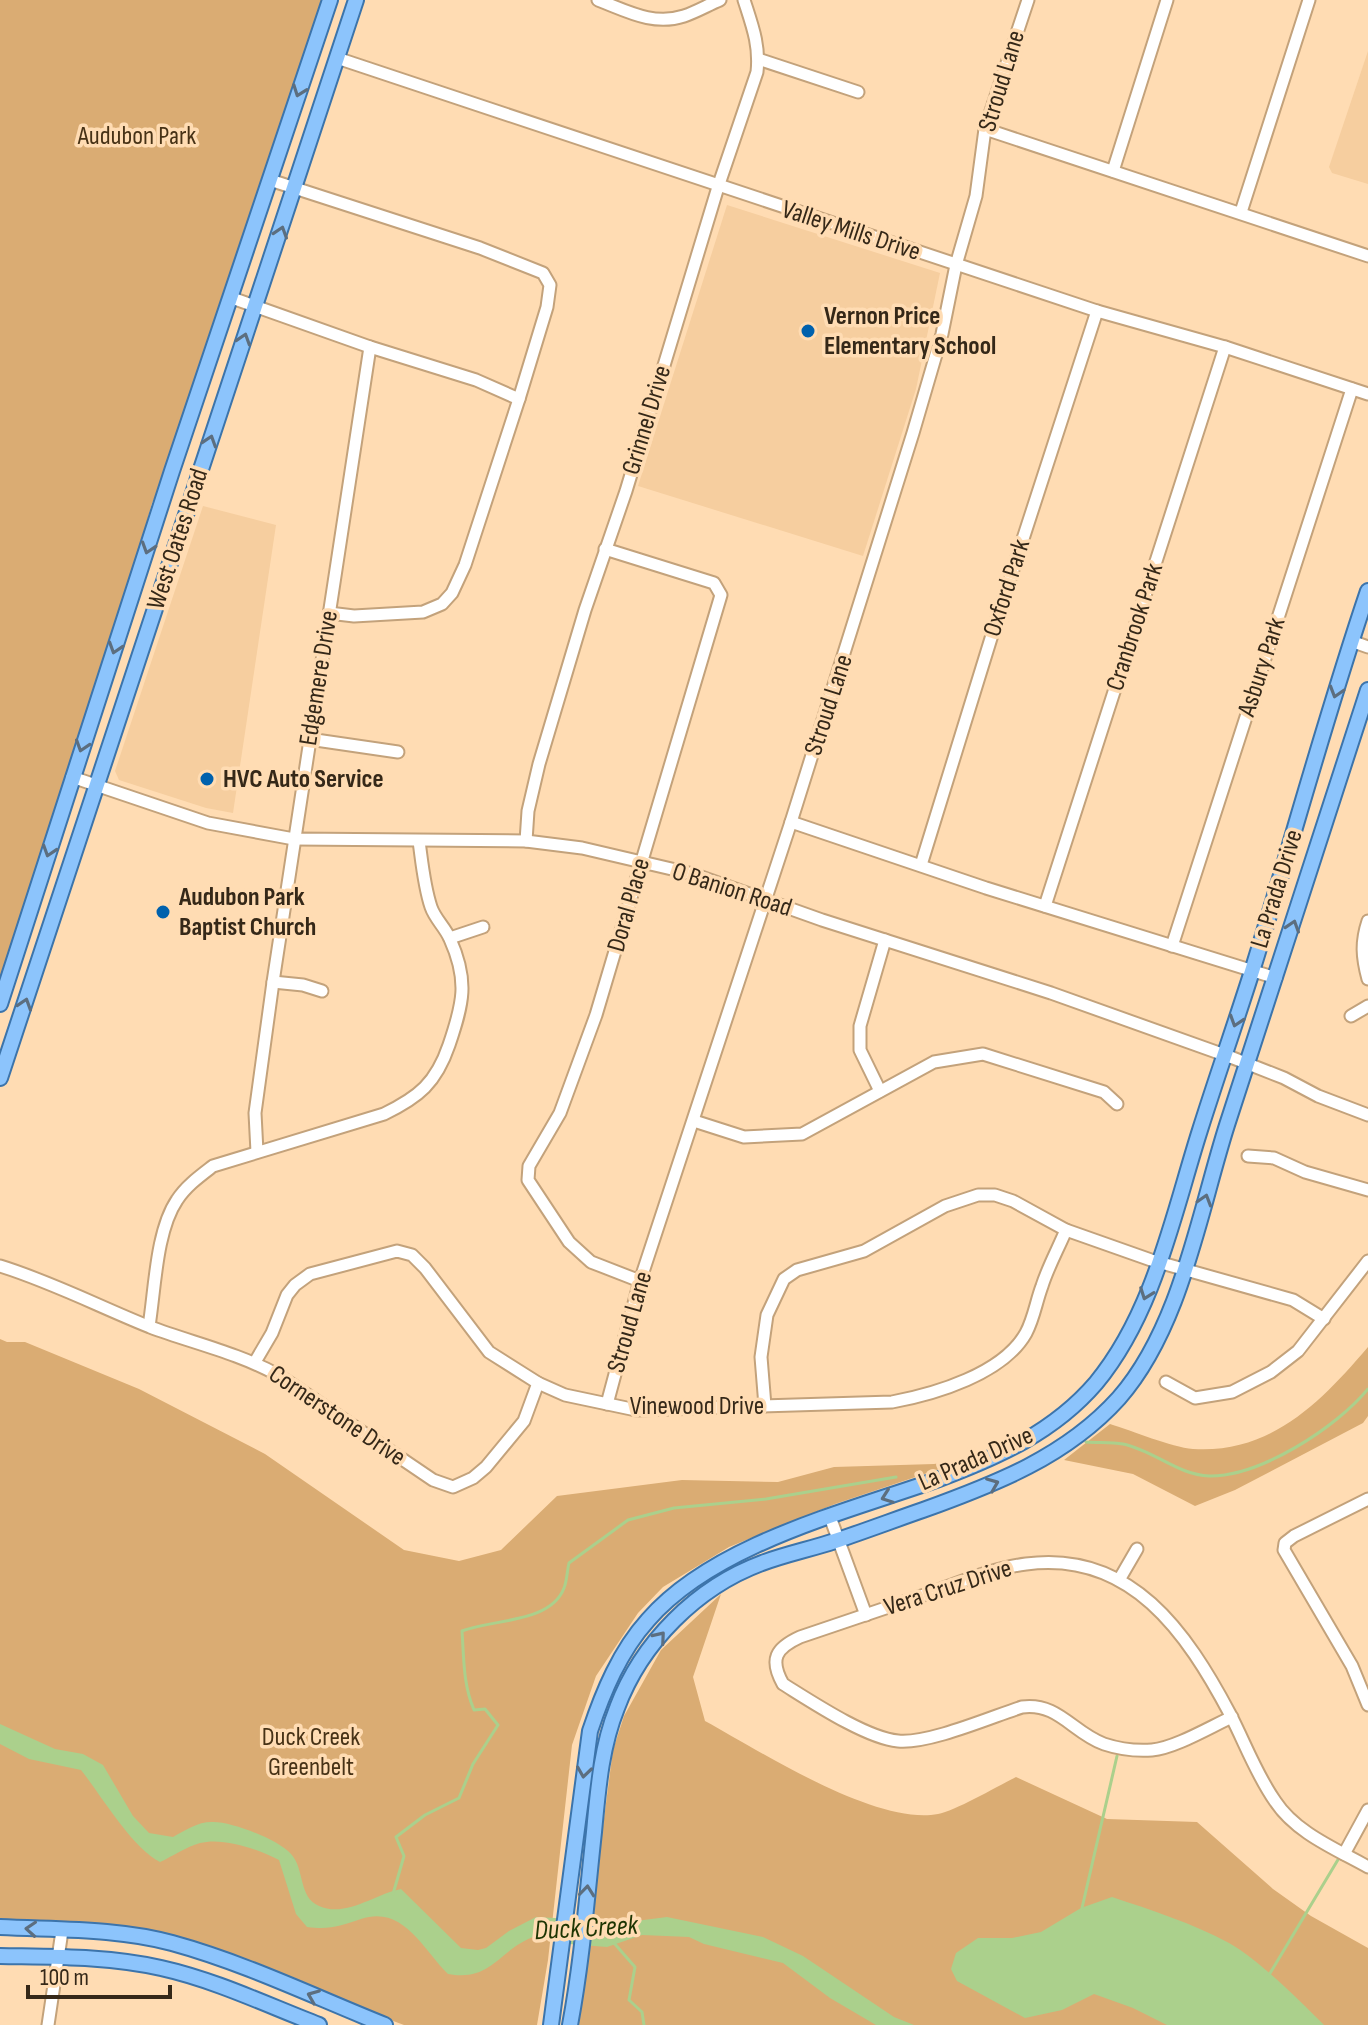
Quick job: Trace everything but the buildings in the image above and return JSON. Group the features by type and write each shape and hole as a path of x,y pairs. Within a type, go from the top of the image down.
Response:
{"main road":[{"name":"West Oates Road","path":"0,1004 172,471 330,0"},
{"name":"West Oates Road","path":"0,1078 356,0"},
{"path":"313,50 337,58"},
{"path":"172,471 198,479"},
{"path":"137,580 160,595"},
{"name":"La Prada Drive","path":"551,2025 590,1731 601,1696 627,1648 647,1620 670,1598 724,1560 761,1542 971,1467 1027,1441 1049,1426 1096,1383 1117,1354 1138,1317 1158,1262 1252,971 1368,591"},
{"name":"La Prada Drive","path":"570,2025 602,1761 618,1703 637,1667 655,1642 680,1614 710,1590 761,1563 839,1540 995,1484 1059,1449 1099,1418 1121,1395 1160,1334 1185,1268 1368,690"},
{"path":"0,1927 117,1933 172,1943 255,1972 385,2025"},
{"path":"0,1956 125,1961 163,1968 319,2025"}],"street":[{"path":"598,0 638,16 659,20 686,16 720,0"},
{"name":"Grinnel Drive","path":"526,841 528,811 539,764 718,187 748,105 758,59 754,28 744,0"},
{"name":"Stroud Lane","path":"607,1404 640,1281 766,900 918,418 976,196 985,129 1028,0"},
{"path":"1113,171 1167,0"},
{"path":"1241,212 1309,0"},
{"name":"Valley Mills Drive","path":"337,58 1097,311 1225,347 1368,394"},
{"path":"758,59 858,92"},
{"path":"985,129 1368,256"},
{"path":"270,180 494,253 543,273 550,285 547,307 519,399 465,565 452,593 442,604 423,612 354,616 329,613"},
{"path":"232,298 370,347 476,380 519,399"},
{"name":"Oxford Park","path":"921,865 1097,311"},
{"name":"Edgemere Drive","path":"257,1152 255,1113 273,982 370,347"},
{"name":"Cranbrook Park","path":"1045,906 1225,347"},
{"name":"Asbury Park","path":"1172,946 1352,389"},
{"name":"Doral Place","path":"605,549 714,583 721,595 596,1015 560,1113 529,1166 528,1180 569,1242 591,1262 640,1281"},
{"path":"1351,641 1368,647"},
{"path":"309,739 398,752"},
{"name":"O Banion Road","path":"72,777 208,823 294,839 526,841 582,848 693,874 1051,993 1248,1063 1318,1096 1368,1115"},
{"path":"791,822 1276,978"},
{"path":"149,1326 167,1221 177,1200 195,1179 213,1166 384,1114 411,1101 432,1081 443,1064 464,992 450,938 432,910 424,882 419,841"},
{"path":"1368,921 1362,938 1362,958 1368,979"},
{"path":"450,938 483,927"},
{"path":"880,1091 860,1050 860,1026 885,940"},
{"path":"273,982 303,985 322,991"},
{"path":"1351,1016 1368,1006"},
{"path":"694,1121 744,1137 802,1134 934,1062 983,1054 1104,1092 1117,1104"},
{"path":"1248,1156 1274,1158 1305,1172 1368,1190"},
{"path":"765,1406 761,1357 767,1315 784,1279 797,1270 864,1251 945,1206 978,1195 995,1195 1013,1201 1066,1230 1158,1262 1293,1300 1324,1319"},
{"name":"Vinewood Drive","path":"255,1362 272,1333 287,1295 295,1285 310,1274 397,1251 412,1255 425,1268 489,1352 538,1383 565,1395 636,1410 892,1402 956,1385 1003,1357 1025,1336 1066,1230"},
{"path":"1166,1382 1195,1398 1232,1392 1271,1372 1298,1351 1368,1261"},
{"name":"Cornerstone Drive","path":"0,1266 149,1326 255,1362 433,1480 453,1487 473,1478 504,1447 524,1421 538,1383"},
{"path":"1368,1499 1294,1536 1285,1543 1284,1550 1352,1666 1368,1705"},
{"path":"830,1517 866,1615"},
{"path":"1119,1580 1137,1549"},
{"name":"Vera Cruz Drive","path":"1232,1717 1156,1750 1102,1744 1053,1710 1035,1705 918,1740 899,1741 876,1736 783,1684 776,1673 776,1658 782,1645 988,1572 1027,1563 1069,1564 1119,1580 1140,1591 1171,1621 1207,1673 1232,1717 1275,1803 1320,1842 1368,1867"},
{"path":"1344,1854 1368,1810"},
{"path":"48,2025 62,1931"}],"shaded area":[{"path":"1368,51 1368,184 1332,173 1329,167"},
{"name":"Vernon Price Elementary School","path":"727,205 940,273 916,389 863,556 638,486"},
{"path":"203,506 276,525 233,813 206,808 119,780 115,771"}],"green space":[{"name":"Audubon Park","path":"0,0 325,0 170,467 152,503 125,600 0,985"},
{"name":"Duck Creek Greenbelt","path":"0,1339 25,1342 139,1389 265,1454 404,1550 459,1561 501,1550 557,1496 682,1480 778,1482 834,1467 934,1464 972,1458 835,1504 729,1547 663,1587 638,1613 596,1676 572,1745 548,1960 537,2025 404,2025 162,1935 0,1920"},
{"path":"1368,1347 1368,1416 1363,1423 1235,1490 1195,1506 1133,1474 1064,1460 1110,1424 1184,1448 1221,1448 1247,1443 1270,1433 1313,1405"},
{"path":"721,1594 693,1677 705,1721 787,1767 852,1798 912,1815 945,1812 1016,1777 1107,1819 1197,1822 1273,1889 1311,1916 1368,1948 1368,2025 577,2025 613,1750 624,1716 661,1650"}],"water":[{"name":"Duck Creek","path":"0,1724 55,1749 83,1754 103,1765 133,1816 149,1833 173,1837 201,1823 212,1822 266,1837 291,1854 308,1896 319,1906 329,1909 350,1907 401,1889 461,1948 478,1950 536,1917 628,1922 667,1917 763,1937 803,1956 894,2017 914,2025 876,2025 830,1998 783,1963 704,1944 689,1937 642,1935 607,1947 569,1944 536,1936 486,1969 463,1975 448,1974 411,1932 389,1918 376,1916 335,1927 307,1927 296,1914 279,1860 261,1852 230,1843 209,1842 190,1847 160,1862 128,1833 81,1770 29,1759 0,1744"},
{"path":"1112,1897 1186,1923 1241,1950 1324,2025 1167,2025 1094,1994 1062,2010 1025,2018 957,1981 951,1969 956,1953 978,1938 1012,1938 1041,1932 1081,1908"}],"waterway":[{"path":"1086,1442 1134,1447 1198,1475 1229,1474 1274,1459 1296,1447 1337,1419 1368,1389"},
{"path":"393,1894 404,1856 396,1837 425,1815 459,1798 473,1764 498,1725 485,1709 474,1710 470,1700 462,1631 520,1618 547,1608 564,1588 569,1563 628,1520 674,1508 766,1499 896,1477"},
{"path":"1082,1908 1117,1756"},
{"path":"1269,1975 1339,1858"},
{"name":"Duck Creek","path":"614,1943 635,1967 629,2000 642,2012 644,2025"}],"place":[{"name":"Vernon Price Elementary School","path":"808,331"},
{"name":"HVC Auto Service","path":"207,779"},
{"name":"Audubon Park Baptist Church","path":"163,912"}]}
